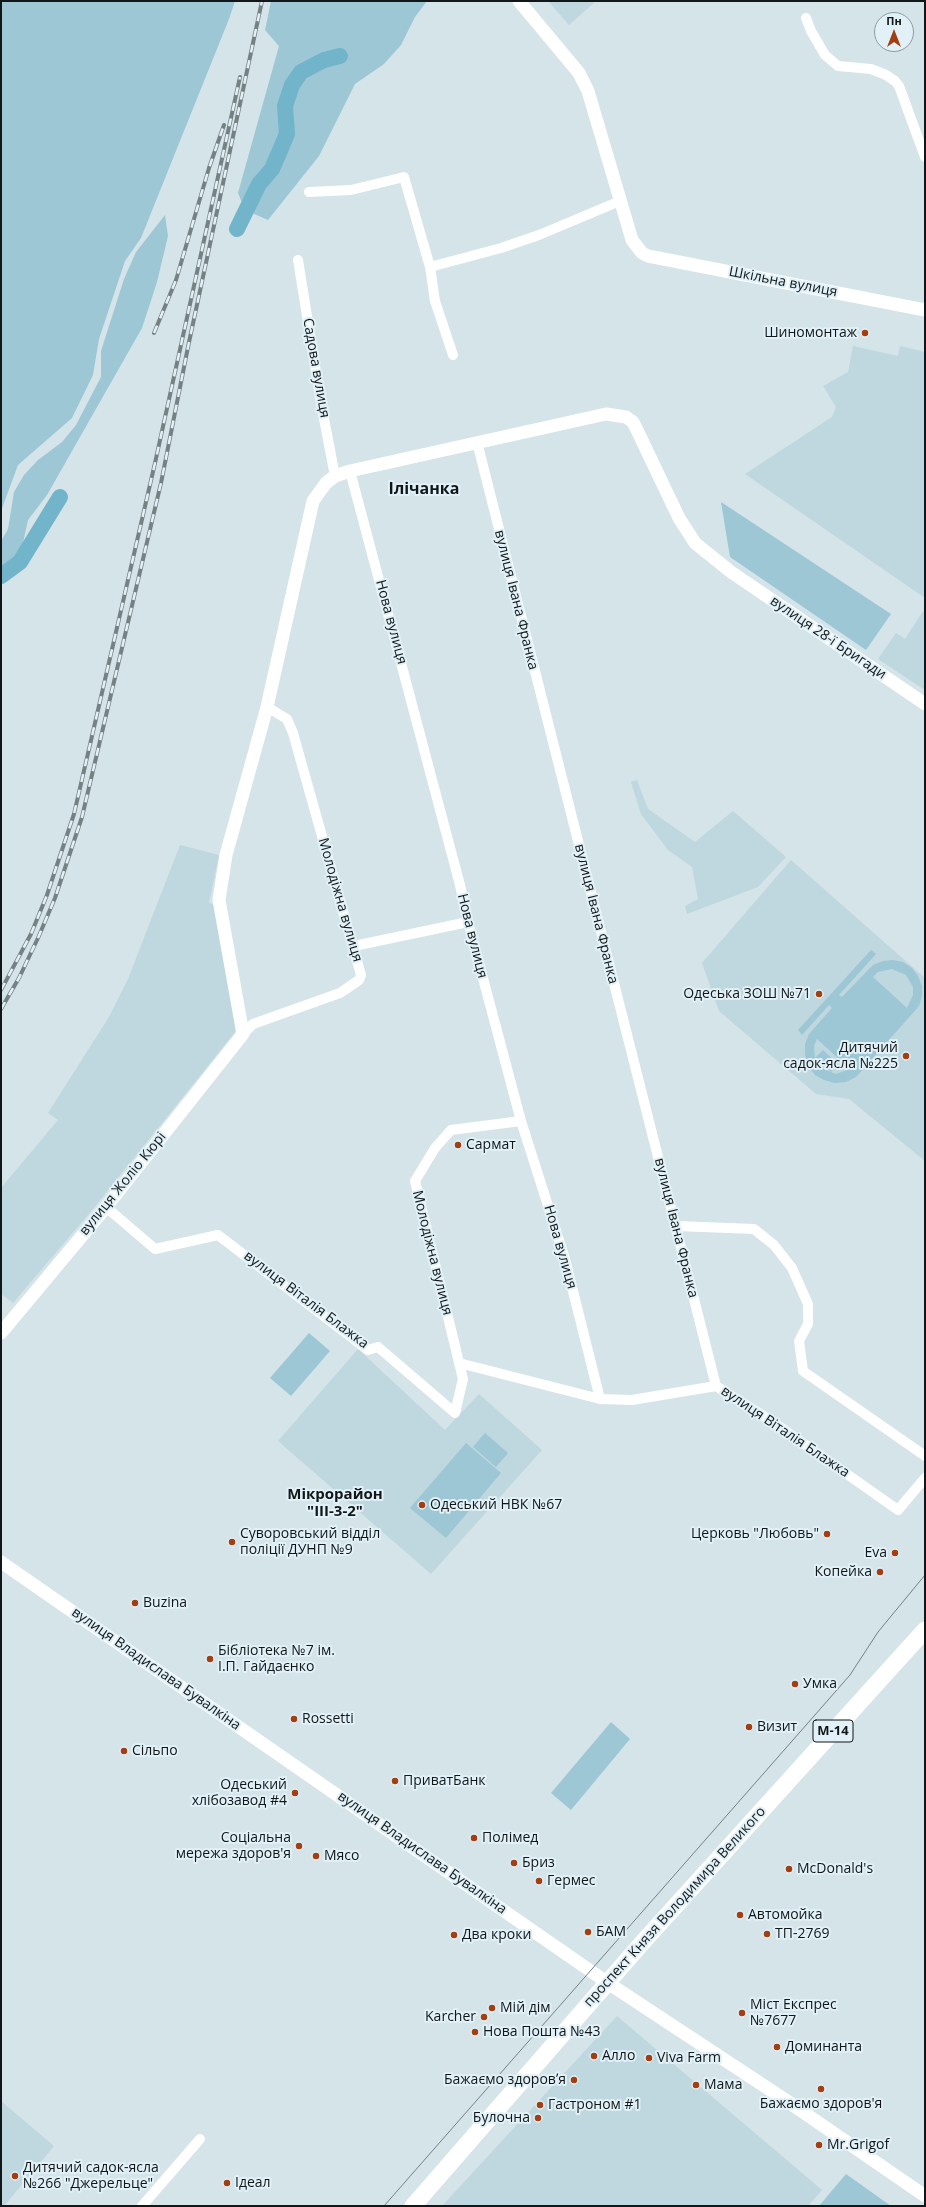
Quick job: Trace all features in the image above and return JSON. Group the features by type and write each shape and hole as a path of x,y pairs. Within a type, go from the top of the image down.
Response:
{"highway":[{"name":"проспект Князя Володимира Великого","path":"413,2206 608,1983 925,1630"}],"street":[{"path":"430,267 501,248 540,235 620,201 588,91 579,73 519,1"},
{"path":"806,18 823,52 838,66 871,69 886,75 895,81 899,86 925,157"},
{"path":"309,192 351,190 404,177 430,267 436,301 453,355"},
{"name":"Шкільна вулиця","path":"620,201 632,240 642,253 648,256 925,310"},
{"name":"Садова вулиця","path":"298,260 321,403 336,476"},
{"name":"вулиця 28-ї Бригади","path":"243,1034 219,900 226,855 267,707 313,502 326,483 336,476 350,470 606,414 626,417 633,422 686,533 695,543 731,572 925,704"},
{"name":"вулиця Івана Франка","path":"477,442 677,1226 716,1386"},
{"name":"Нова вулиця","path":"350,470 521,1121 565,1259 600,1399"},
{"name":"Молодіжна вулиця","path":"243,1034 254,1024 340,993 359,980 361,975 293,733 287,719 267,707"},
{"path":"354,946 468,922"},
{"name":"вулиця Жоліо Кюрі","path":"1,1333 106,1207 243,1034"},
{"name":"Молодіжна вулиця","path":"459,1363 414,1181 435,1148 451,1130 521,1121"},
{"name":"вулиця Віталія Блажка","path":"106,1207 156,1249 218,1235 368,1350 378,1347 455,1413 463,1379 459,1363 600,1399 632,1400 716,1386 773,1422 898,1510 925,1478"},
{"path":"677,1226 754,1229 774,1245 792,1268 808,1304 808,1324 799,1341 803,1371 925,1456"},
{"name":"вулиця Владислава Бувалкіна","path":"1,1562 608,1983 787,2101 925,2196"},
{"path":"142,2206 200,2140"}],"shaded area":[{"path":"1,1 235,1 141,238 125,261 99,339 93,375 72,418 18,465 1,511"},
{"path":"271,1 427,1 415,17 401,45 384,64 355,84 319,156 268,220 245,210 238,193 279,46 265,30"},
{"path":"548,1 596,1 569,25"},
{"path":"165,215 168,236 157,282 142,328 47,495 28,520 21,552 1,571 1,541 8,529 14,492 24,475 38,460 62,442 76,425 101,377 101,351 124,279 136,252"},
{"path":"853,346 898,356 900,346 925,352 925,598 745,474 832,417 836,407 823,386 848,372"},
{"path":"721,502 891,614 866,650 730,557"},
{"path":"925,608 925,690 878,659 896,633 905,639"},
{"path":"637,780 648,809 695,842 733,811 786,857 758,887 687,914 685,906 698,899 692,867 668,850 641,814 631,782"},
{"path":"180,845 219,855 209,903 217,905 236,1017 235,1032 93,1209 13,1303 1,1294 1,1188 58,1120 48,1113 109,1017 128,979"},
{"name":"Одеська ЗОШ №71","path":"791,860 925,978 925,1161 849,1099 816,1094 719,1011 702,963"},
{"path":"871,950 876,954 839,995 842,997 873,965 883,961 893,960 903,962 912,968 918,976 922,986 922,996 919,1006 856,1077 846,1082 835,1083 824,1080 815,1075 808,1066 805,1055 805,1044 809,1034 832,1008 829,1005 802,1035 798,1030","holes":["892,969 906,975 913,987 913,995 907,1008 873,977 878,972","817,1039 850,1069 836,1074 821,1068 815,1058 814,1046"]},
{"path":"823,1050 838,1064 831,1072 815,1058"},
{"path":"309,1333 330,1351 291,1396 270,1378"},
{"name":"Одеський НВК №67","path":"358,1349 445,1430 479,1394 542,1450 431,1574 278,1441"},
{"path":"485,1433 508,1453 496,1467 473,1447"},
{"path":"466,1443 501,1473 446,1538 410,1508"},
{"path":"611,1722 630,1739 571,1810 551,1793"},
{"path":"617,2016 822,2190 808,2206 442,2206"},
{"name":"Дитячий садок-ясла №266 \"Джерельце\"","path":"1,2101 54,2146 4,2206 1,2206"},
{"path":"846,2174 891,2206 819,2206"}],"waterway":[{"path":"237,229 259,184 272,169 287,134 285,106 292,85 301,72 324,60 340,56"},
{"path":"1,576 20,562 60,497"}],"tram line":[{"path":"384,2206 850,1675 878,1632 925,1575"}],"railway":[{"path":"1,1009 19,978 55,898 82,817 161,483 188,347 262,1"},
{"path":"1,990 31,934 47,895 74,814 155,463 240,77"},
{"path":"154,333 176,280 209,168 224,125"}],"place":[{"name":"Шиномонтаж","path":"865,333"},
{"name":"Одеська ЗОШ №71","path":"819,994"},
{"name":"Дитячий садок-ясла №225","path":"906,1056"},
{"name":"Сармат","path":"458,1145"},
{"name":"Одеський НВК №67","path":"422,1505"},
{"name":"Церковь \"Любовь\"","path":"827,1534"},
{"name":"Суворовський відділ поліції ДУНП №9","path":"232,1542"},
{"name":"Eva","path":"895,1553"},
{"name":"Копейка","path":"880,1572"},
{"name":"Buzina","path":"135,1603"},
{"name":"Бібліотека №7 ім. І.П. Гайдаєнко","path":"210,1659"},
{"name":"Умка","path":"795,1684"},
{"name":"Rossetti","path":"294,1719"},
{"name":"Визит","path":"749,1727"},
{"name":"Сільпо","path":"124,1751"},
{"name":"ПриватБанк","path":"395,1781"},
{"name":"Одеський хлібозавод #4","path":"295,1793"},
{"name":"Полімед","path":"474,1838"},
{"name":"Соціальна мережа здоров'я","path":"299,1846"},
{"name":"Мясо","path":"316,1856"},
{"name":"Бриз","path":"514,1863"},
{"name":"McDonald's","path":"789,1869"},
{"name":"Гермес","path":"539,1881"},
{"name":"Автомойка","path":"740,1915"},
{"name":"БАМ","path":"588,1932"},
{"name":"ТП-2769","path":"767,1934"},
{"name":"Два кроки","path":"454,1935"},
{"name":"Мій дім","path":"492,2008"},
{"name":"Міст Експрес №7677","path":"742,2013"},
{"name":"Karcher","path":"484,2017"},
{"name":"Нова Пошта №43","path":"475,2032"},
{"name":"Доминанта","path":"777,2047"},
{"name":"Алло","path":"594,2056"},
{"name":"Viva Farm","path":"649,2058"},
{"name":"Бажаємо здоровʼя","path":"574,2080"},
{"name":"Мама","path":"696,2085"},
{"name":"Бажаємо здоров'я","path":"821,2089"},
{"name":"Гастроном #1","path":"540,2105"},
{"name":"Булочна","path":"538,2118"},
{"name":"Mr.Grigof","path":"819,2145"},
{"name":"Дитячий садок-ясла №266 \"Джерельце\"","path":"15,2176"},
{"name":"Ідеал","path":"227,2183"}],"district":[{"name":"Ілічанка","path":"424,489"},
{"name":"Мікрорайон \"ІІІ-3-2\"","path":"335,1504"}]}
